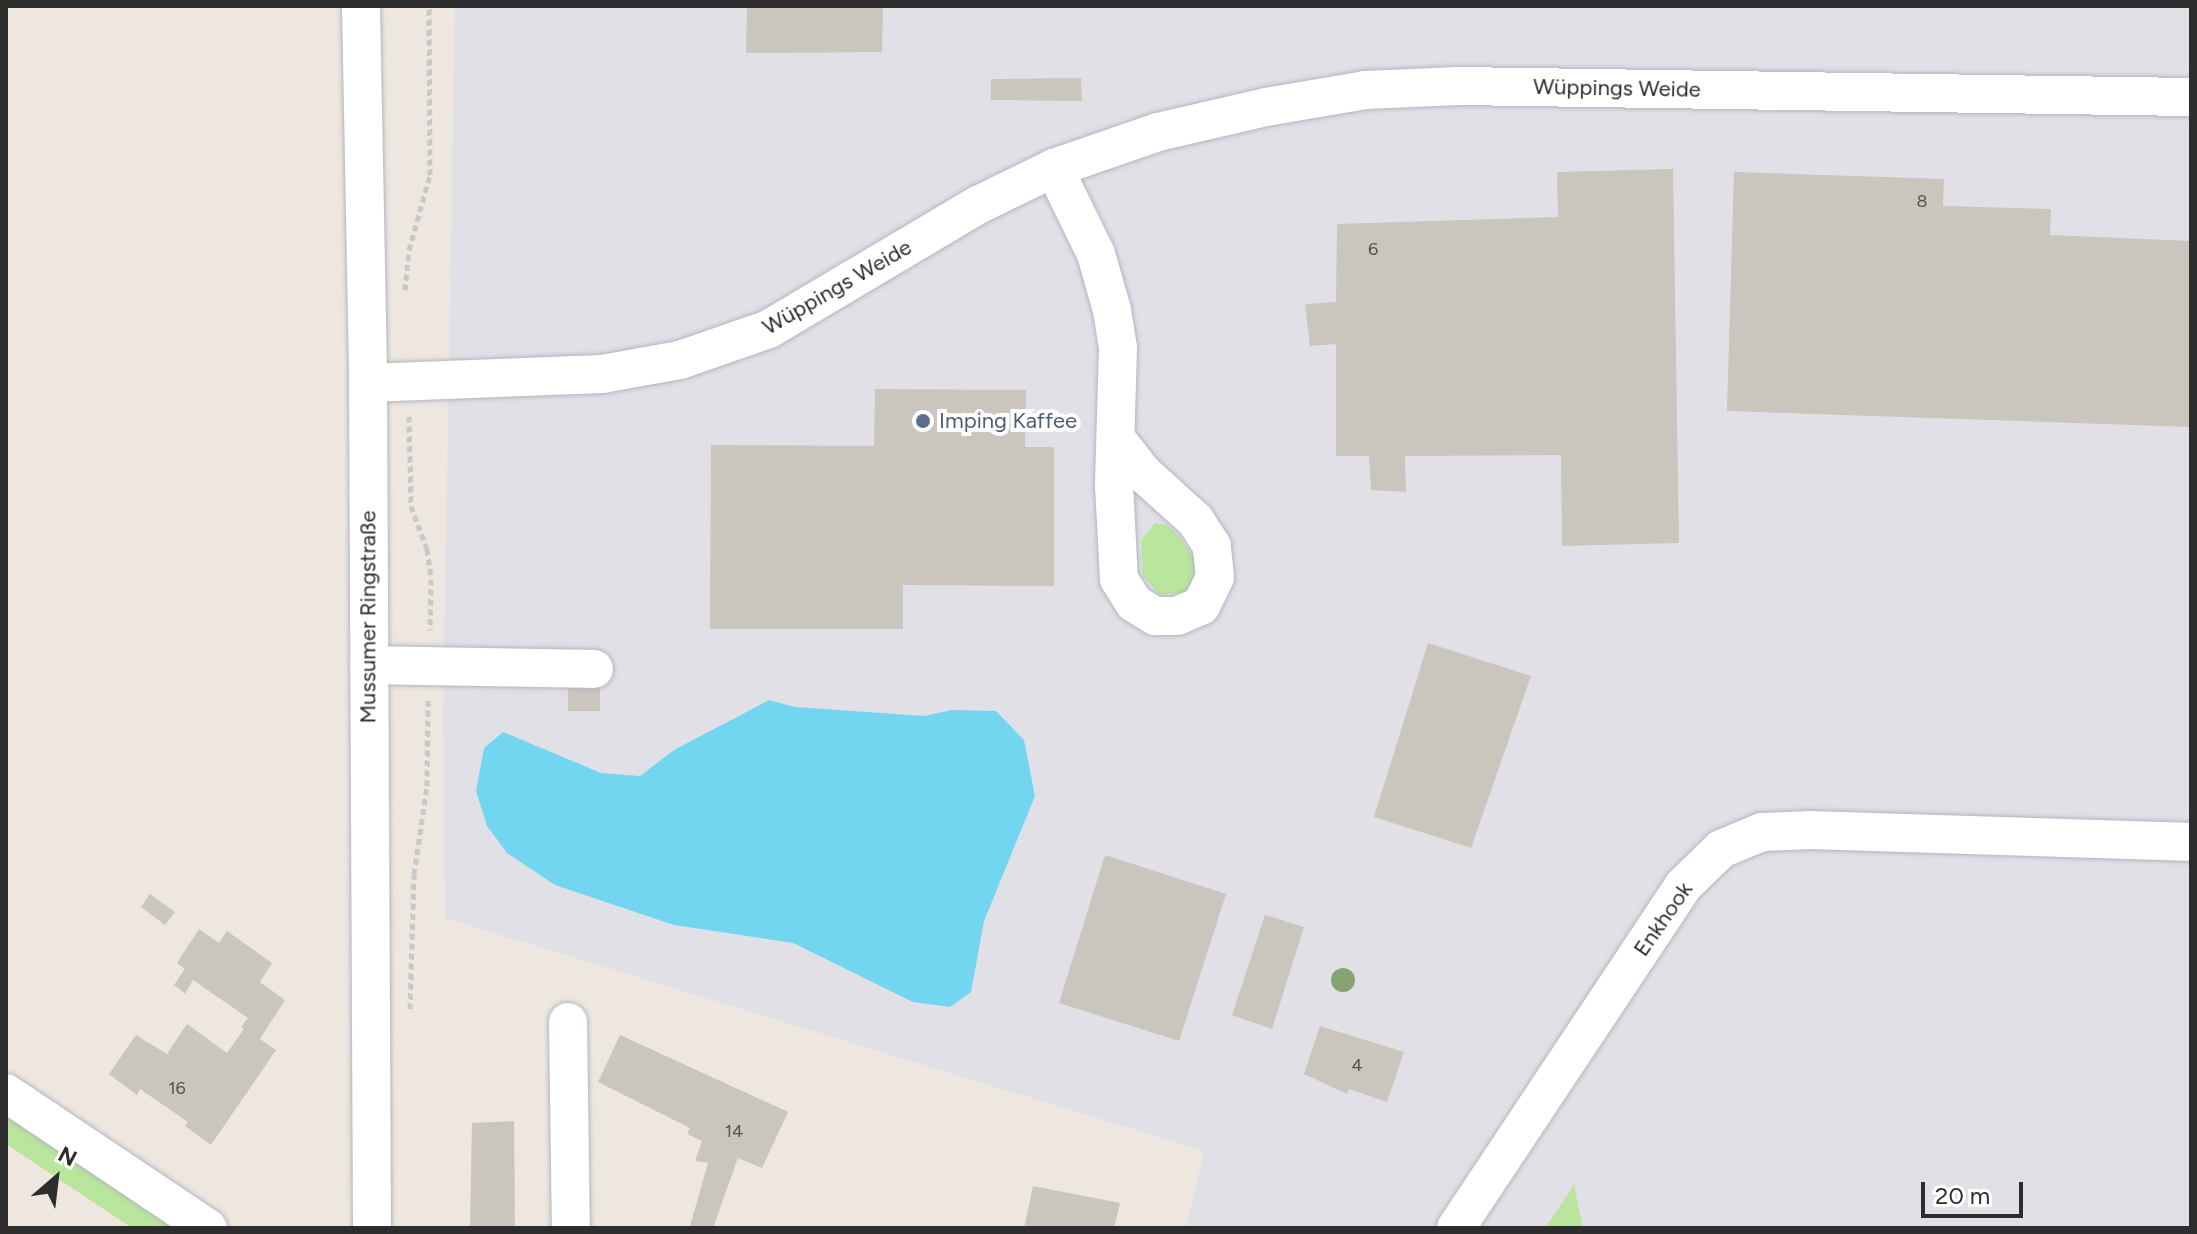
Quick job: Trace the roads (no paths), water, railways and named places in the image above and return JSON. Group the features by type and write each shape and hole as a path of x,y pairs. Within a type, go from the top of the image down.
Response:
{"street":[{"name":"Mussumer Ringstraße","path":"361,6 368,383 372,1228"},
{"name":"Wüppings Weide","path":"368,383 409,384 602,374 680,360 769,329 978,205 1054,168 1158,132 1266,107 1365,90 1458,86 2191,97"},
{"path":"1054,168 1096,254 1112,310 1118,348 1117,440"},
{"path":"369,665 594,669"},
{"name":"Enkhook","path":"1456,1228 1683,886 1721,849 1762,832 1812,830 2191,842"},
{"path":"568,1022 571,1228"},
{"path":"6,1093 208,1228"}],"water":[{"path":"769,700 795,707 924,716 952,710 996,711 1024,740 1035,796 984,921 971,992 950,1007 913,1002 793,943 674,925 555,885 507,853 487,826 476,791 484,748 503,732 601,773 640,776 674,750"}],"place":[{"name":"Imping Kaffee","path":"923,421"}]}
